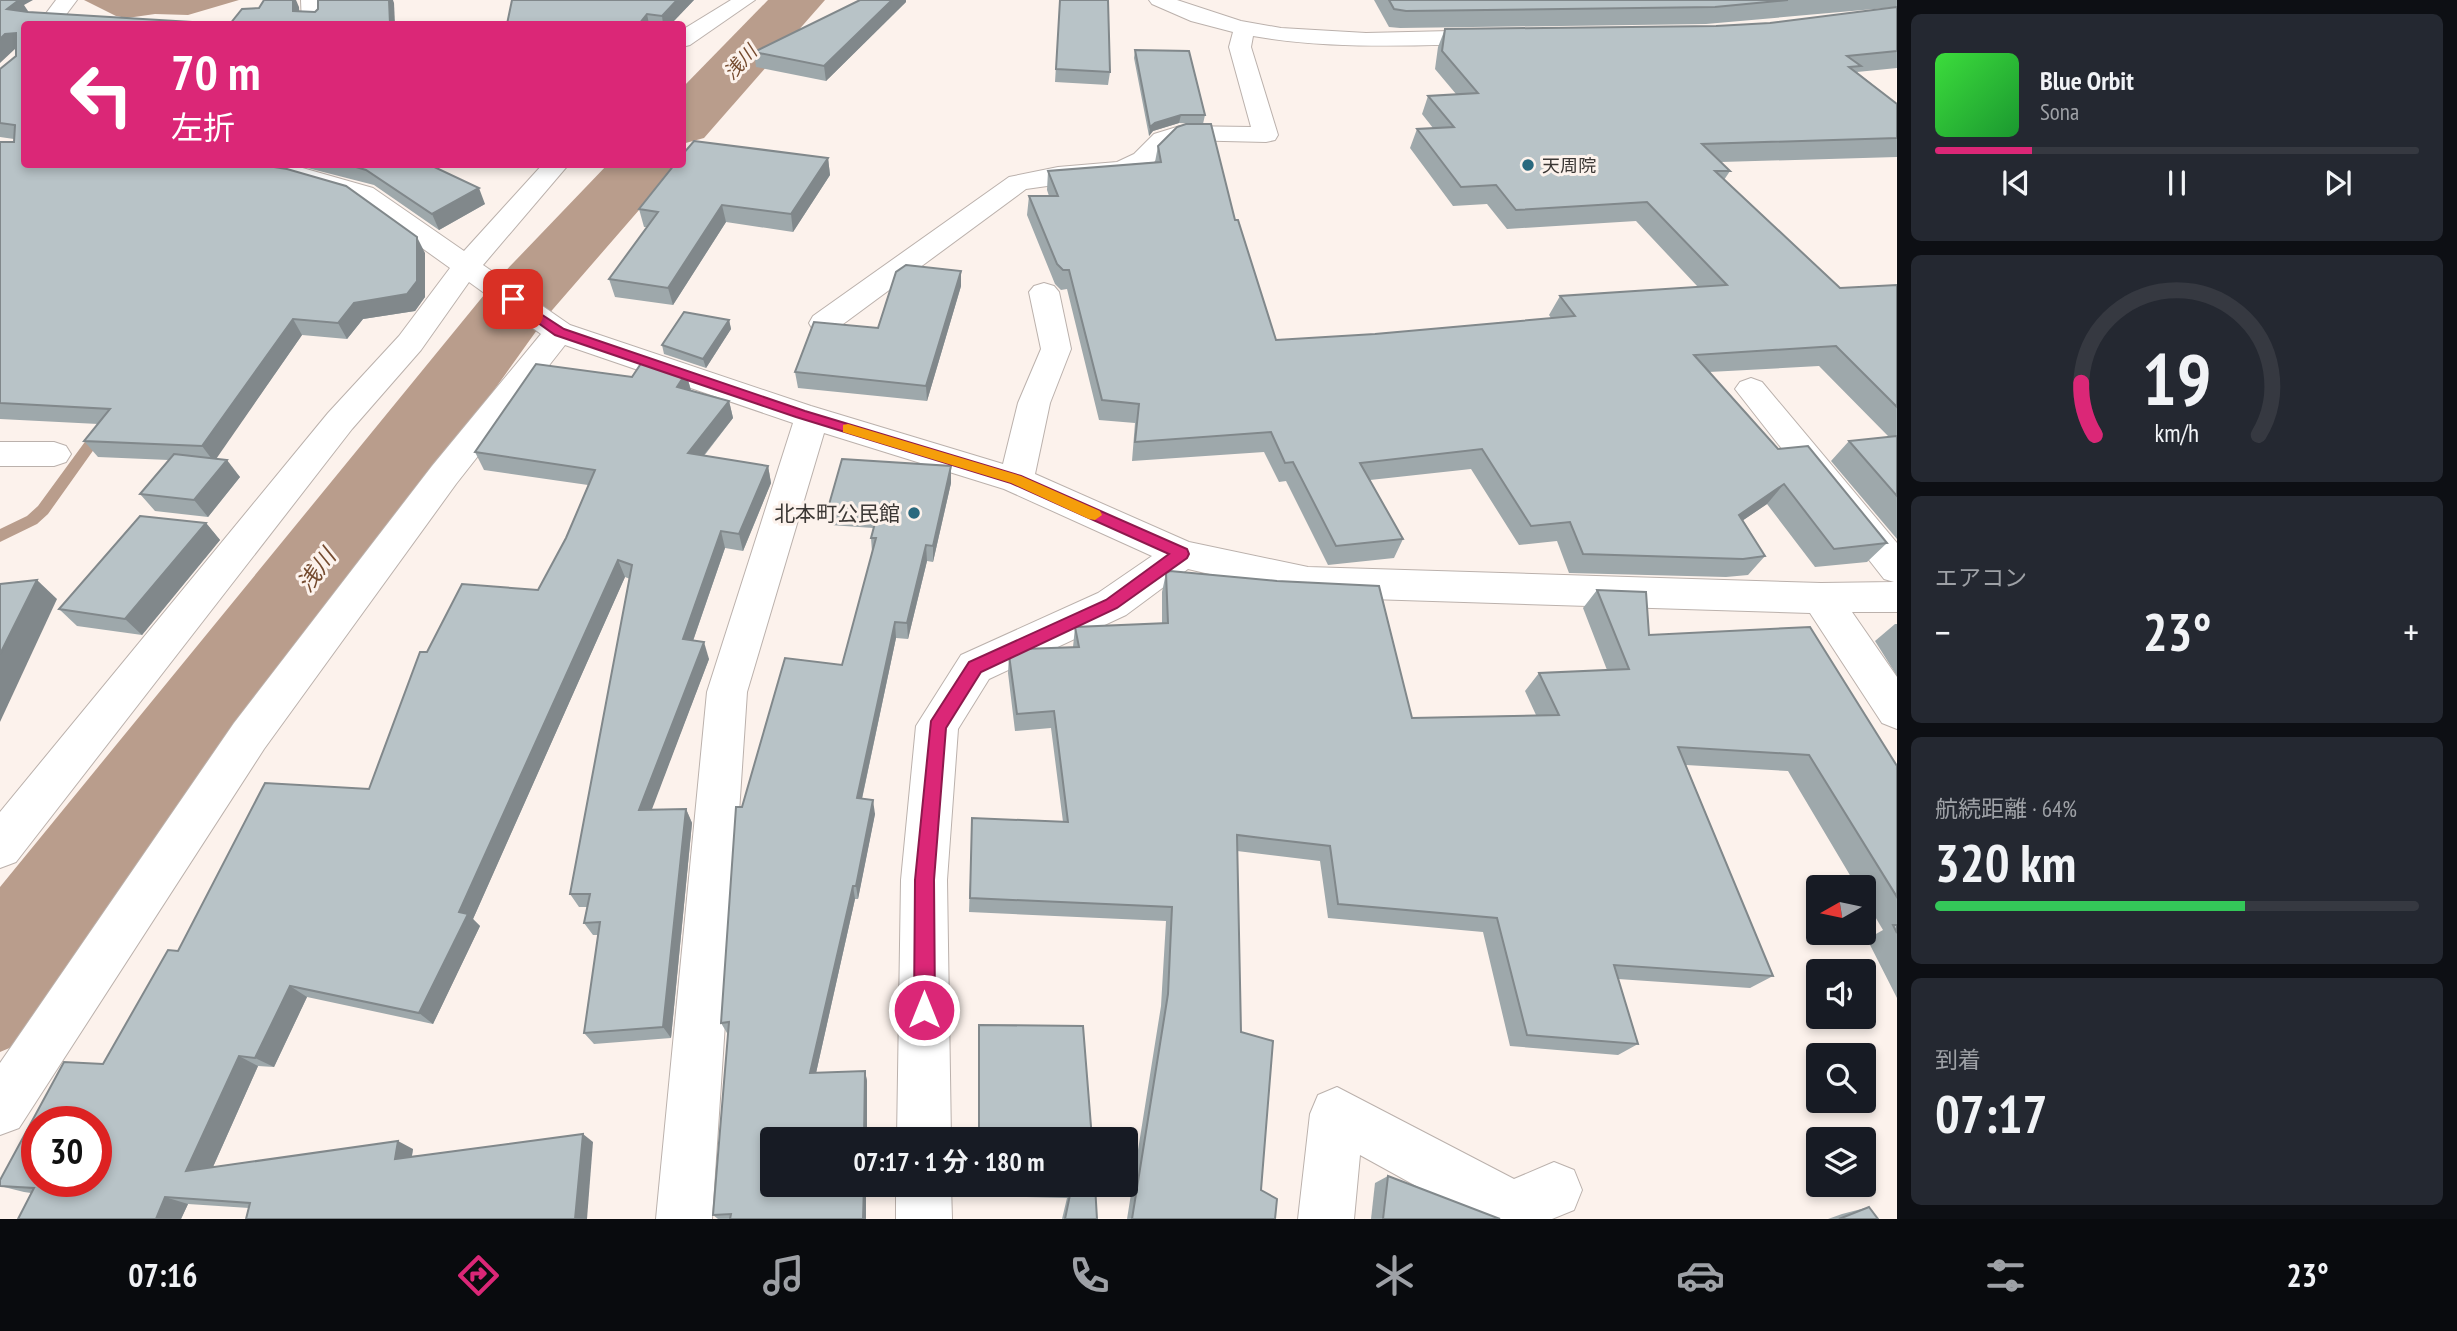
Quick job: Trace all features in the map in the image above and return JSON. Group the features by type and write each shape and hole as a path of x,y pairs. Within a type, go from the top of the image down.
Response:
{"street":[{"path":"50,21 67,0"},
{"path":"312,0 312,21"},
{"path":"686,37 745,0"},
{"path":"1159,0 1227,27 1314,39 1510,36"},
{"path":"824,323 1018,183 1058,175 1123,169 1143,159 1163,139 1180,133 1266,135 1240,47 1244,30"},
{"path":"275,168 303,170 364,194 554,328 812,417 1016,480 1182,554 1308,582 1821,598 1897,597"},
{"path":"0,847 340,421 472,271 554,168"},
{"path":"1016,480 1034,403 1056,349 1044,292"},
{"path":"0,1109 249,736 554,328"},
{"path":"1751,388 1897,569"},
{"path":"684,1219 727,692 812,417"},
{"path":"0,454 54,454"},
{"path":"924,1127 924,880 937,726 975,667 1112,604 1182,554"},
{"path":"1821,598 1897,711"},
{"path":"1326,1219 1337,1114 1512,1208 1553,1190"},
{"path":"924,1197 924,1219"}],"shaded area":[{"path":"84,0 239,0 188,15 155,14 127,18 116,16"}],"building":[{"path":"0,0 19,0 7,9 28,12 176,21 21,21 21,168 287,169 346,186 417,237 417,281 407,294 354,303 338,323 293,319 202,446 84,441 110,409 0,403 0,142 14,142 15,125 0,123 0,69 16,56 16,33 5,34 0,39"},
{"path":"264,0 293,0 293,11 315,12 318,9 318,0 389,0 390,21 232,21 242,9 259,8"},
{"path":"512,0 677,0 662,16 647,14 641,21 508,21"},
{"path":"860,0 892,0 824,66 754,52"},
{"path":"1060,0 1108,0 1110,72 1056,69"},
{"path":"1389,0 1788,0 1715,7 1406,11 1394,9"},
{"path":"1897,7 1897,51 1847,56 1861,66 1849,67 1897,104 1897,138 1702,144 1730,171 1715,171 1840,288 1897,285 1897,407 1836,346 1694,355 1778,449 1808,446 1887,543 1834,549 1784,484 1739,515 1765,556 1743,559 1583,554 1570,522 1531,526 1482,449 1360,463 1403,539 1336,546 1293,462 1285,463 1271,432 1135,442 1139,404 1102,400 1069,270 1063,270 1057,264 1029,196 1058,196 1048,171 1161,162 1158,146 1177,127 1186,124 1211,124 1235,220 1238,220 1276,340 1575,316 1560,296 1727,285 1647,202 1516,210 1496,185 1461,187 1417,129 1454,127 1428,96 1478,93 1442,51 1445,29 1716,26 1770,23"},
{"path":"1135,50 1189,51 1205,115 1181,115 1150,127"},
{"path":"694,141 828,158 791,214 722,205 668,288 609,279 658,212 639,209 672,168 686,168 686,150"},
{"path":"359,168 436,168 479,188 432,214"},
{"path":"906,265 961,271 926,386 795,372 814,322 878,328 896,272"},
{"path":"684,312 729,320 703,359 662,345"},
{"path":"644,359 686,373 677,387 729,401 688,453 768,466 739,534 721,531 683,639 704,642 639,810 686,809 663,1027 584,1033 600,922 584,923 590,894 570,894 632,565 618,560 459,912 468,914 419,1013 290,986 255,1058 239,1056 186,1171 398,1141 395,1159 583,1134 575,1219 246,1219 250,1203 165,1197 156,1219 18,1219 29,1197 112,1197 112,1106 40,1106 64,1062 103,1064 168,950 178,951 265,783 369,789 420,652 427,652 462,584 538,590 566,538 595,470 475,452 536,364 632,377"},
{"path":"1897,436 1897,496 1849,441"},
{"path":"174,454 227,460 194,500 140,494"},
{"path":"842,459 951,466 933,546 926,545 907,623 895,622 857,798 873,800 856,886 853,886 810,1073 865,1071 864,1127 760,1127 760,1197 864,1197 863,1219 730,1219 731,1214 713,1215 729,1022 721,1023 736,807 742,807 785,658 842,665 876,538 871,538 878,512 828,508"},
{"path":"140,516 206,523 125,619 59,609"},
{"path":"1170,571 1277,581 1379,586 1412,718 1559,715 1539,673 1629,669 1597,590 1646,592 1649,635 1810,627 1897,766 1897,897 1809,755 1678,747 1773,976 1614,965 1638,1044 1527,1035 1497,918 1338,904 1330,846 1237,835 1241,1032 1273,1041 1261,1190 1277,1199 1275,1219 1132,1219 1136,1197 1138,1197 1138,1182 1168,994 1172,907 970,898 972,818 1068,822 1054,711 1017,714 1009,655 1023,649 1079,647 1075,627 1168,623 1166,573"},
{"path":"37,580 0,654 0,584"},
{"path":"979,1025 1083,1026 1091,1127 979,1127"},
{"path":"21,1141 21,1187 0,1186 0,1180"},
{"path":"1388,1176 1500,1219 1383,1219"},
{"path":"1070,1197 1096,1197 1097,1219 1065,1219"},
{"path":"1869,1207 1878,1219 1839,1219"}],"waterway":[{"name":"浅川","path":"686,121 798,0"},
{"name":"浅川","path":"0,988 294,594 520,300 642,168"},
{"path":"0,536 32,520 43,510 100,431"}],"slow traffic":[{"path":"848,428 1016,480 1095,515"}],"place":[{"name":"天周院","path":"1528,165"},
{"name":"北本町公民館","path":"914,513"}],"route":[{"path":"513,299 559,332 800,414 1016,480 1182,554 1112,604 975,667 937,726 924,880 924,1010"}]}
